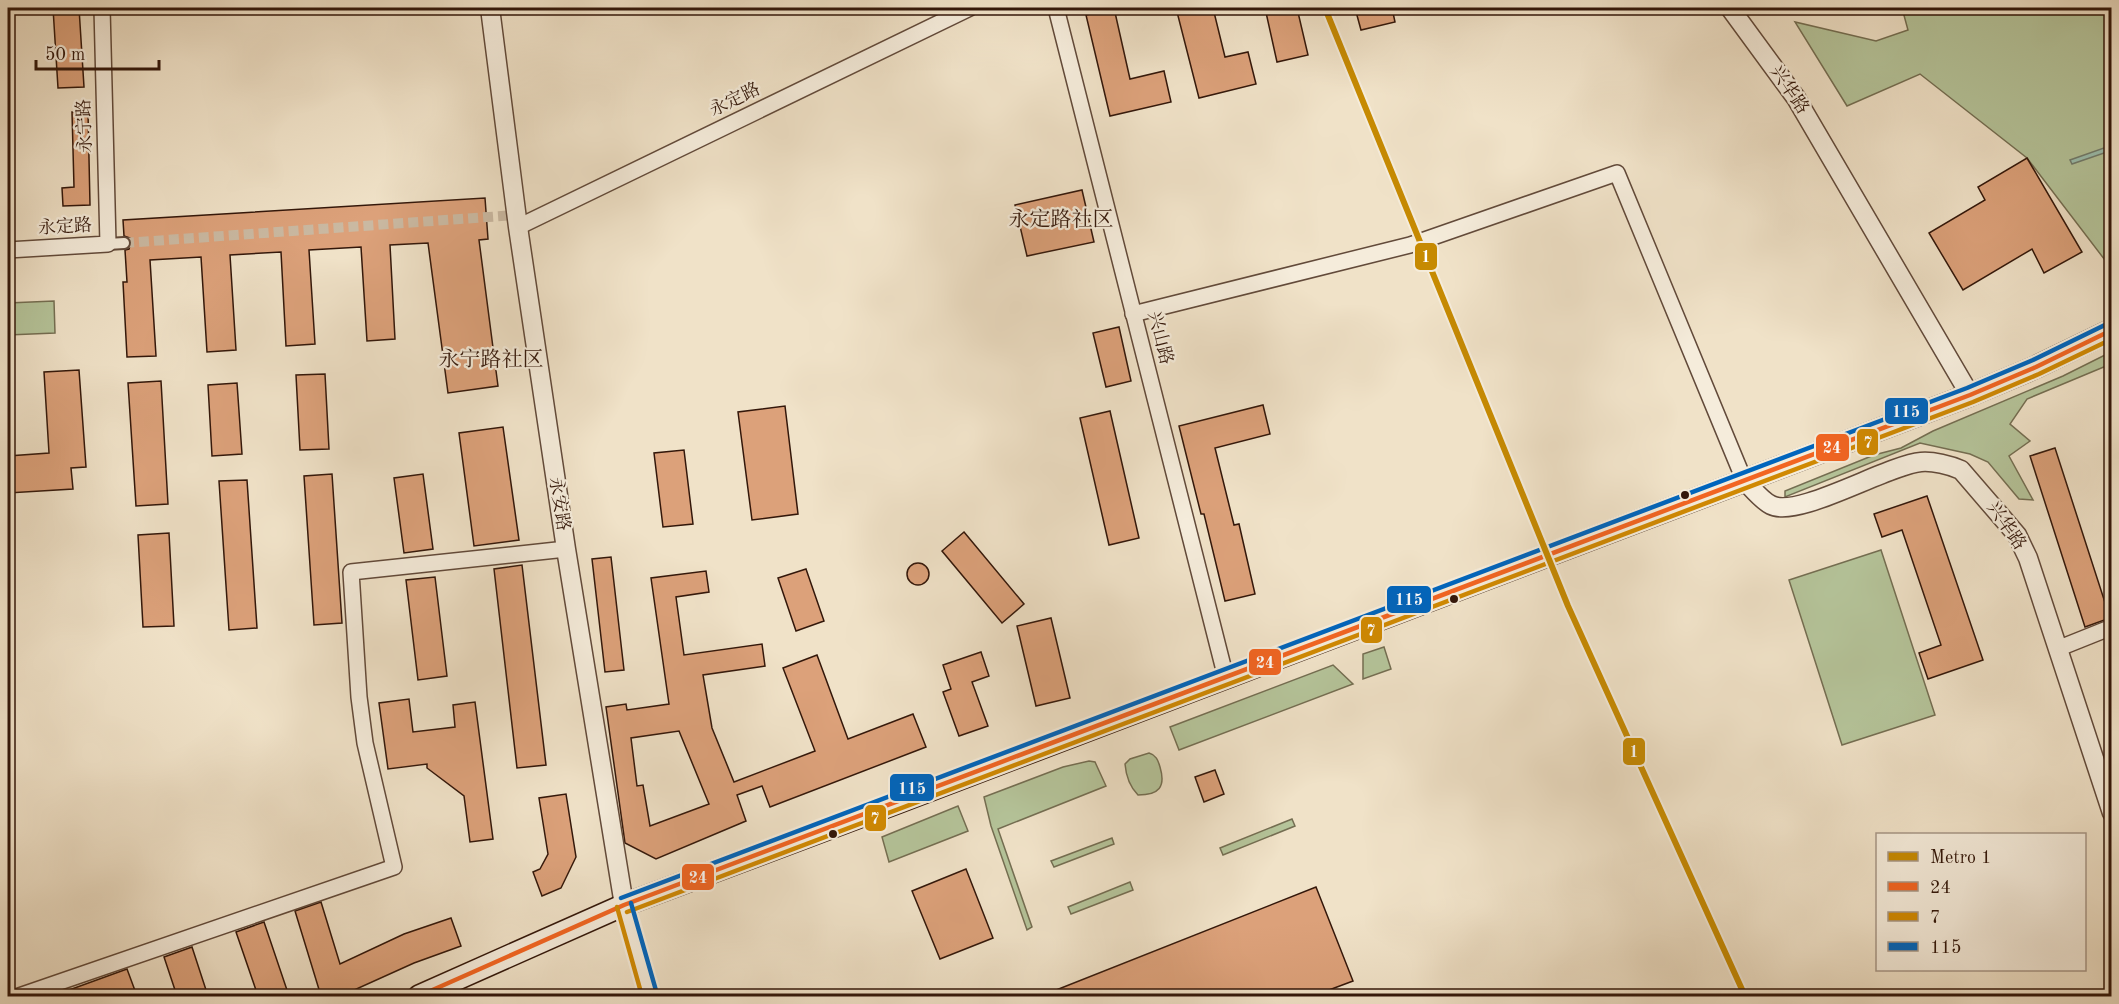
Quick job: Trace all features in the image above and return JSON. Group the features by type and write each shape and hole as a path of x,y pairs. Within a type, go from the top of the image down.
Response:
{"main road":[{"path":"419,996 624,905 1970,395 2036,367 2112,330"}],"street":[{"name":"永宁路","path":"102,8 108,244"},
{"name":"永安路","path":"490,8 518,227 566,549 624,905 650,996"},
{"name":"永定路","path":"518,227 970,8"},
{"name":"兴山路","path":"1056,8 1226,678"},
{"name":"兴华路","path":"1730,8 1796,98 1970,395"},
{"path":"1133,314 1410,245 1617,173 1744,480"},
{"name":"永定路","path":"8,250 124,243"},
{"name":"兴华路","path":"1744,480 1770,505 1780,508 1824,496 1918,462 1961,470 2017,535 2028,558 2112,813"},
{"path":"19,996 394,867 365,743 359,698 351,572 566,549"},
{"path":"2058,649 2112,627"}],"shaded area":[{"path":"1902,8 2111,8 2111,268 2027,158 1920,74 1847,106 1795,22 1876,41 1908,30"},
{"path":"2111,140 2110,151 2072,164 2070,160 2107,147"},
{"path":"54,301 55,333 8,335 8,303"},
{"path":"2111,352 2111,364 2027,399 2010,424 2030,441 2009,456 2033,500 2019,499 1988,462 1970,454 1920,443 1785,497 1785,491 1874,455 1901,448 1933,431 2063,376"},
{"path":"1881,550 1935,715 1842,745 1789,580"},
{"path":"1384,647 1391,669 1363,679 1363,654"},
{"path":"1333,665 1353,684 1179,750 1170,727"},
{"path":"1149,753 1155,756 1158,762 1162,774 1161,785 1156,791 1138,795 1129,781 1125,764 1130,759"},
{"path":"1089,761 1095,762 1106,786 998,829 1032,927 1027,930 991,826 984,797 1063,767"},
{"path":"958,806 968,831 889,862 882,837"},
{"path":"1292,819 1295,826 1223,855 1220,848"},
{"path":"1112,838 1114,844 1054,867 1051,861"},
{"path":"1130,882 1133,890 1071,914 1068,907"}],"building":[{"path":"53,8 79,8 84,87 58,88"},
{"path":"1114,8 1130,79 1164,71 1171,102 1110,116 1086,15"},
{"path":"1176,8 1213,8 1225,57 1248,52 1256,84 1199,98"},
{"path":"1265,8 1297,8 1308,55 1277,62"},
{"path":"1355,8 1392,8 1395,22 1361,30"},
{"path":"72,112 88,112 90,205 63,206 62,188 74,187"},
{"path":"2027,158 2082,252 2044,273 2032,249 1963,290 1929,233 1985,200 1978,187"},
{"path":"1082,190 1094,242 1027,256 1015,205"},
{"path":"485,198 488,239 479,240 498,386 448,393 428,243 390,245 395,339 367,341 361,247 309,250 315,344 286,346 281,252 230,255 236,350 207,352 201,257 150,260 156,356 127,357 123,282 127,282 125,250 129,249 131,243 130,238 124,236 123,220"},
{"path":"1119,327 1131,381 1106,387 1093,333"},
{"path":"79,370 86,467 71,468 73,489 8,493 8,456 49,453 44,372"},
{"path":"325,374 329,449 300,450 296,375"},
{"path":"161,381 168,504 136,506 128,383"},
{"path":"237,383 242,454 212,456 208,385"},
{"path":"1263,405 1270,434 1215,448 1234,525 1239,524 1255,594 1225,601 1204,514 1201,514 1179,426"},
{"path":"785,406 798,514 752,520 738,412"},
{"path":"1110,411 1139,538 1109,545 1080,418"},
{"path":"503,427 519,540 474,546 459,433"},
{"path":"2055,448 2110,618 2085,627 2030,456"},
{"path":"684,450 693,524 663,527 654,453"},
{"path":"332,474 342,623 314,625 304,476"},
{"path":"423,474 433,549 404,553 394,478"},
{"path":"247,480 257,628 229,630 219,481"},
{"path":"1927,496 1983,660 1928,679 1919,653 1941,645 1902,530 1882,537 1874,514"},
{"path":"964,532 1024,604 1002,623 942,551"},
{"path":"169,533 174,626 143,627 138,535"},
{"path":"611,557 624,670 605,672 592,559"},
{"path":"918,563 926,566 929,574 926,582 918,585 910,582 907,574 910,566"},
{"path":"522,565 546,765 517,768 494,569"},
{"path":"806,569 824,621 796,631 778,578"},
{"path":"706,571 709,592 676,597 684,655 762,644 765,666 703,675 712,728 734,782 815,751 783,668 817,655 848,739 913,714 926,747 770,807 762,786 737,795 746,821 656,859 625,843 606,707 626,704 627,710 669,704 651,578","holes":["679,731 709,804 650,826 643,785 637,786 631,738"]},
{"path":"435,577 447,676 418,680 406,580"},
{"path":"1051,618 1070,698 1036,706 1017,626"},
{"path":"981,652 989,676 972,682 988,726 959,736 943,692 951,689 943,665"},
{"path":"409,699 413,732 455,727 453,705 475,702 493,839 470,842 464,796 427,768 427,764 388,769 379,703"},
{"path":"1215,770 1224,794 1204,802 1195,777"},
{"path":"566,794 576,857 561,888 542,896 533,872 540,869 548,854 539,798"},
{"path":"966,869 993,938 940,959 912,891"},
{"path":"1316,887 1353,981 1313,996 1041,996"},
{"path":"321,902 340,964 404,934 451,918 461,946 414,963 341,996 321,996 295,911"},
{"path":"264,922 289,996 258,996 236,932"},
{"path":"192,947 208,996 177,996 164,957"},
{"path":"127,969 137,996 58,996 58,994"}],"tunnel":[{"path":"124,243 516,215"}],"metro line":[{"name":"1","path":"1325,8 1568,606 1745,996"}],"transit line":[{"name":"115","path":"621,898 1967,388 2033,360 2109,323"},
{"name":"24","path":"419,996 624,905 1970,395 2036,367 2112,330"},
{"name":"7","path":"627,912 1973,402 2112,339"},
{"name":"115","path":"631,903 657,994"},
{"name":"7","path":"617,907 642,996"}],"district":[{"name":"永定路社区","path":"1061,220"},
{"name":"永宁路社区","path":"491,360"}]}
